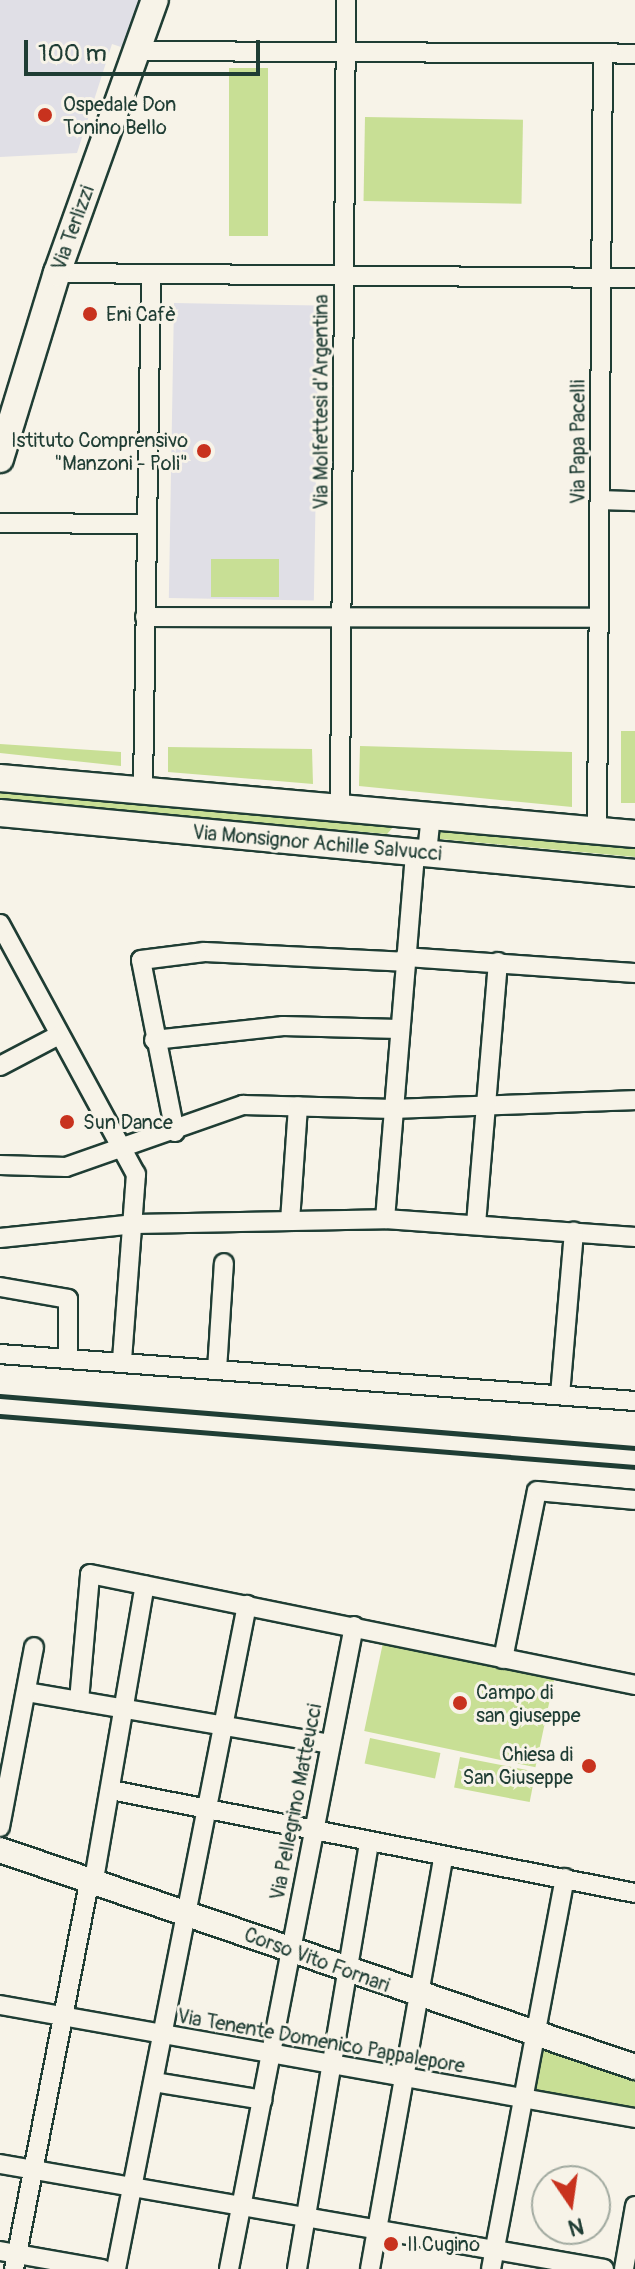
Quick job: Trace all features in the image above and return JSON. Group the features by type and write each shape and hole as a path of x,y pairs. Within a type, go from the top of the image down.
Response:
{"main road":[{"name":"Via Terlizzi","path":"0,459 57,273 155,0"},
{"name":"Via Monsignor Achille Salvucci","path":"2,778 340,805 635,834"},
{"name":"Via Monsignor Achille Salvucci","path":"0,813 635,873"}],"street":[{"name":"Via Molfettesi d'Argentina","path":"340,805 346,0"},
{"path":"137,51 635,54"},
{"name":"Via Papa Pacelli","path":"597,830 603,54"},
{"path":"57,273 635,278"},
{"path":"143,788 151,274"},
{"path":"600,500 635,501"},
{"path":"0,523 147,524"},
{"path":"145,617 599,618"},
{"path":"385,1219 405,960 421,853 431,814"},
{"path":"0,924 136,1174 135,1224 122,1362"},
{"path":"175,1132 140,966 150,957 204,952 498,962 635,973"},
{"path":"476,1224 498,962"},
{"path":"154,1040 283,1026 399,1029"},
{"path":"0,1066 59,1035"},
{"path":"0,1165 66,1167 175,1132 235,1107 394,1109 635,1100"},
{"path":"290,1221 298,1106"},
{"path":"0,1238 135,1224 385,1219 635,1237"},
{"path":"560,1395 574,1232"},
{"path":"217,1370 224,1263"},
{"path":"0,1287 68,1299 68,1359"},
{"path":"0,1354 635,1401"},
{"path":"503,1659 537,1491 635,1500"},
{"path":"79,1701 90,1574 635,1685"},
{"path":"102,2269 10,2258 34,2170 62,2016 111,1790 145,1585"},
{"path":"116,2269 247,1605"},
{"name":"Via Pellegrino Matteucci","path":"229,2269 354,1626"},
{"path":"0,1827 34,1647"},
{"path":"26,1692 79,1701 125,1704 330,1744"},
{"path":"111,1790 312,1834 635,1893"},
{"path":"297,2269 369,1845"},
{"name":"Corso Vito Fornari","path":"0,1850 91,1885 186,1914 415,1995 635,2067"},
{"path":"370,2269 415,1995 443,1858"},
{"path":"492,2260 565,1878"},
{"name":"Via Tenente Domenico Pappalepore","path":"0,2005 635,2118"},
{"path":"154,2082 263,2100"},
{"path":"0,2164 377,2230 492,2260 604,2269"},
{"path":"624,2269 635,2206"}],"shaded area":[{"name":"Ospedale Don Tonino Bello","path":"0,0 142,0 124,48 112,44 77,153 0,157"},
{"path":"174,303 319,306 314,600 169,598"}],"green space":[{"path":"229,68 268,68 268,236 229,236"},
{"path":"365,117 523,120 522,204 364,201"},
{"path":"211,559 279,559 279,597 211,597"},
{"path":"621,731 635,731 635,803 621,803"},
{"path":"0,744 121,752 121,766 0,753"},
{"path":"360,746 572,752 572,807 359,786"},
{"path":"168,747 312,749 313,784 168,772"},
{"path":"0,784 395,825 387,834 0,801"},
{"path":"439,827 635,842 635,857 440,839"},
{"name":"Campo di san giuseppe","path":"384,1638 555,1674 535,1767 364,1731"},
{"path":"370,1738 440,1753 435,1778 365,1763"},
{"path":"460,1757 536,1772 530,1802 454,1787"},
{"path":"543,2047 635,2079 635,2108 532,2092"}],"railway":[{"path":"0,1396 635,1448"},
{"path":"0,1416 635,1467"}],"place":[{"name":"Ospedale Don Tonino Bello","path":"45,115"},
{"name":"Eni Cafè","path":"90,314"},
{"name":"Istituto Comprensivo \"Manzoni - Poli\"","path":"204,451"},
{"name":"Sun Dance","path":"67,1122"},
{"name":"Campo di san giuseppe","path":"460,1703"},
{"name":"Chiesa di San Giuseppe","path":"589,1766"},
{"name":"Il Cugino","path":"391,2244"}]}
